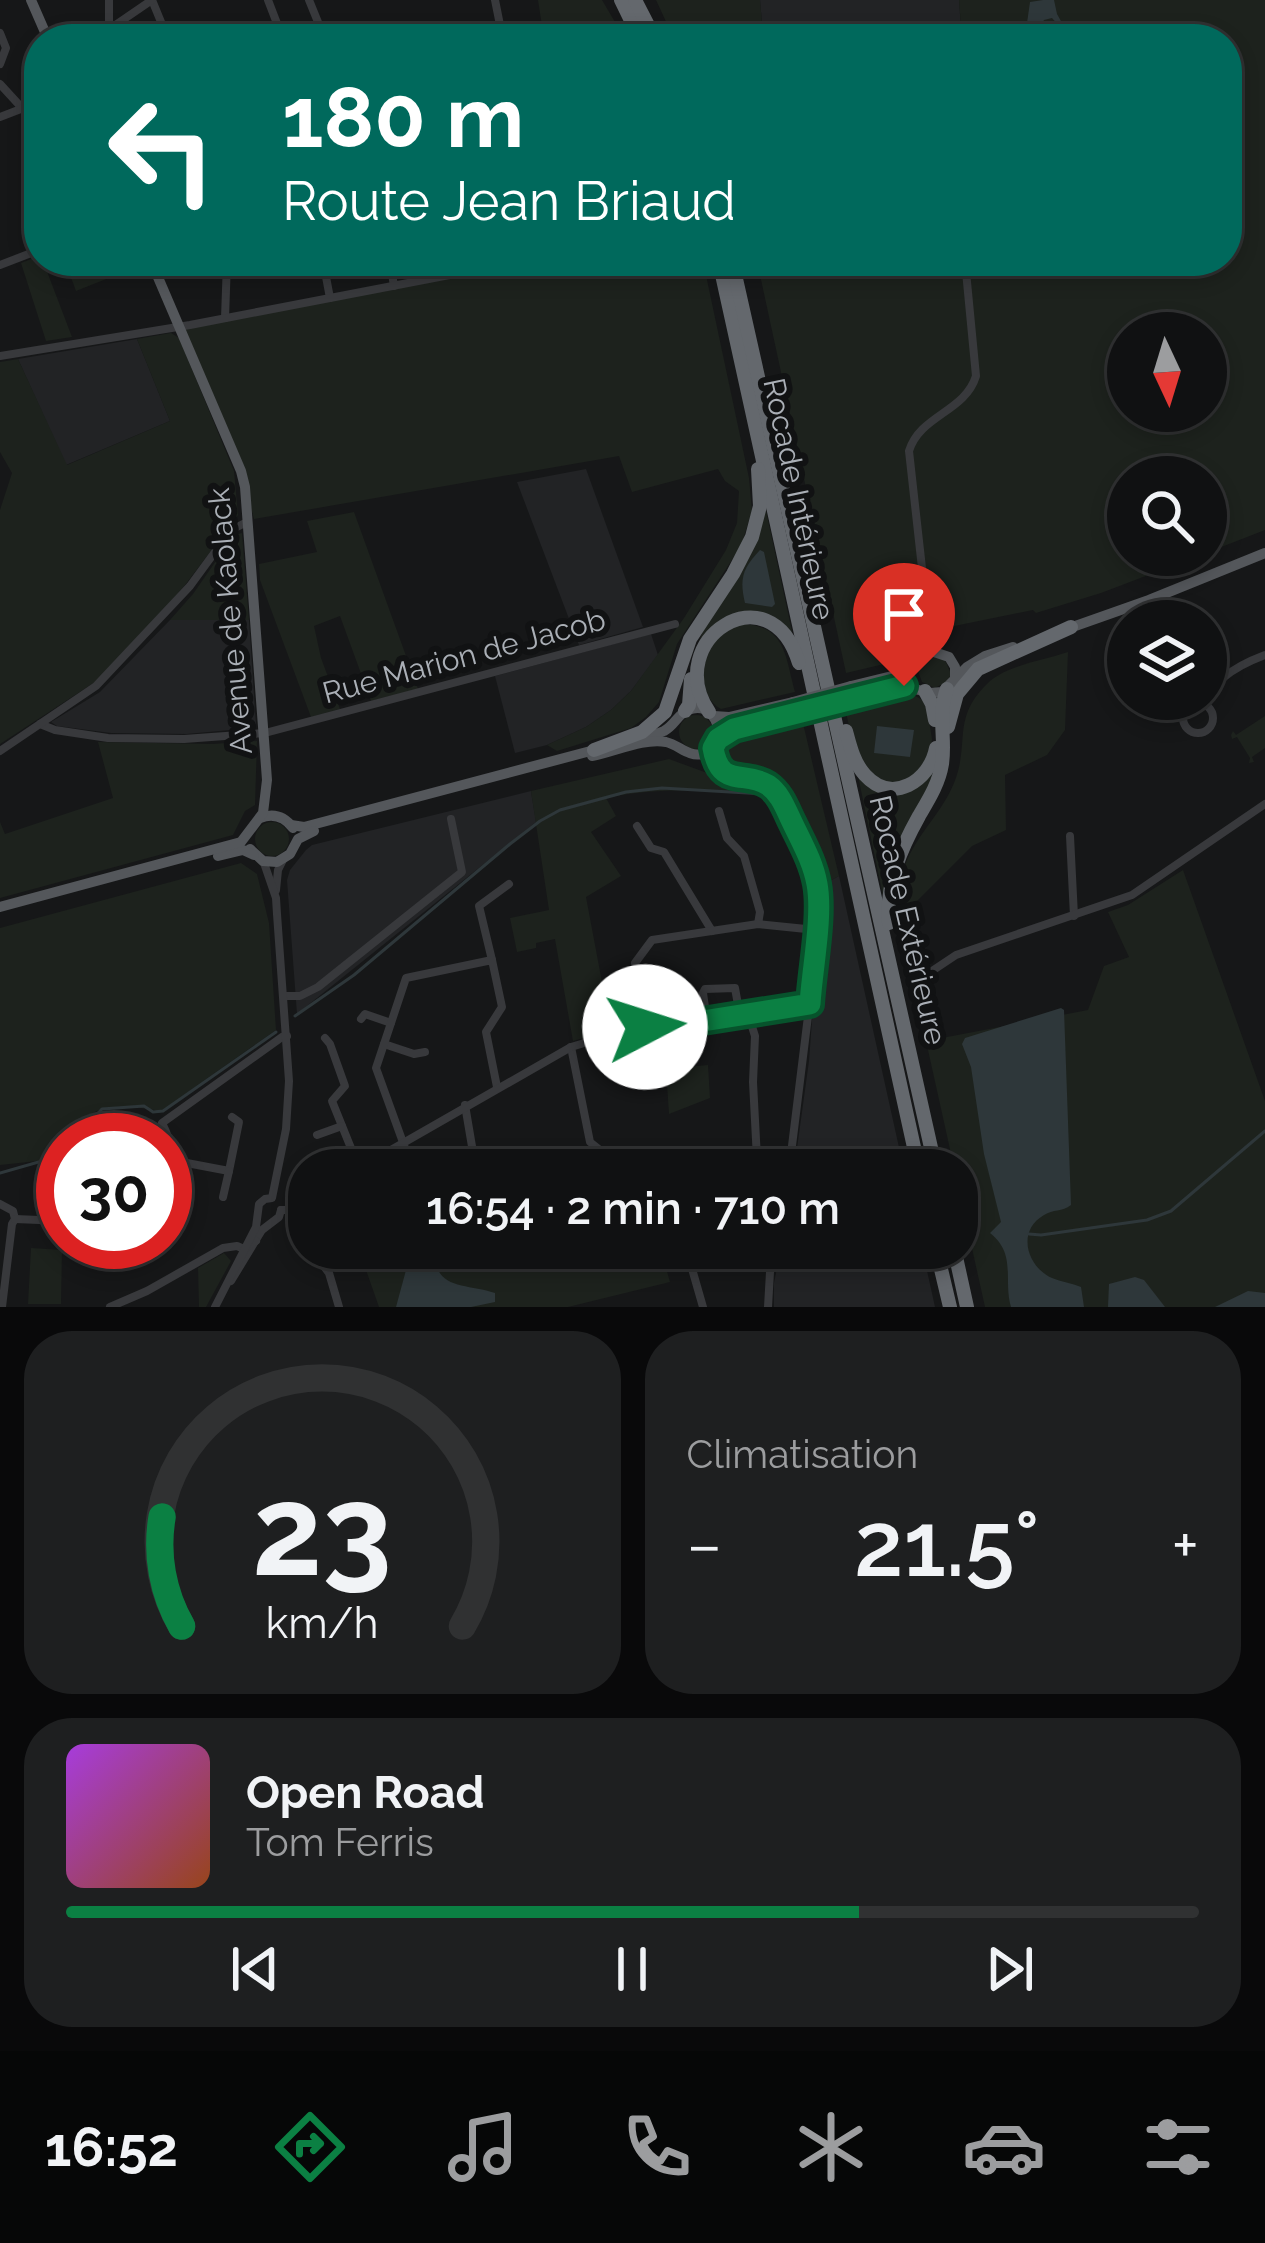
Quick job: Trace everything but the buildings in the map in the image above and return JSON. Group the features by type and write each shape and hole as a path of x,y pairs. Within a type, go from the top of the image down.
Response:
{"highway":[{"name":"Rocade Intérieure","path":"722,276 914,1149"},
{"name":"Rocade Extérieure","path":"735,276 932,1149"},
{"path":"594,750 642,732 665,712 685,650 744,554 760,506 760,479 742,391 746,378"},
{"path":"711,714 701,696 698,675 711,634 740,618 768,621 794,649 831,775"},
{"path":"680,717 691,696 693,651 700,627"},
{"path":"926,804 947,764 951,710 965,682 986,664 1071,628"},
{"path":"892,975 896,964 888,919 889,890 900,853 938,781 941,711 951,684"},
{"path":"828,690 860,769 872,782 900,788 922,777 935,754 932,704 922,690"},
{"path":"941,1269 950,1307"},
{"path":"959,1269 968,1307"}],"main road":[{"name":"Avenue de Kaolack","path":"158,276 241,470 265,733 267,780 260,818"},
{"path":"853,692 904,686 936,693 985,656 1149,600 1265,553"},
{"path":"0,911 242,842 266,816 304,827 547,764 649,743 663,742 694,755 734,729 900,674 936,650 985,656"},
{"path":"936,650 955,667 951,684"},
{"path":"914,664 913,677 922,690"},
{"path":"547,764 661,733 697,708 729,717 794,708"},
{"path":"711,714 719,727 712,747"},
{"path":"680,717 674,736 680,748"},
{"name":"Avenue de Kaolack","path":"267,780 274,809 286,821"},
{"path":"0,911 243,850 277,862 306,833 329,827 359,810"},
{"path":"286,821 296,843"},
{"path":"248,834 258,858"}],"street":[{"path":"117,24 152,0"},
{"path":"0,33 6,48 0,64"},
{"path":"0,84 17,110"},
{"path":"0,117 24,107"},
{"path":"225,318 227,276"},
{"path":"325,276 330,298"},
{"path":"392,276 394,286"},
{"path":"0,356 434,276"},
{"path":"936,650 909,451 919,431 971,391 976,376 966,276"},
{"path":"0,751 95,686 190,586 231,530 248,522"},
{"name":"Rue Marion de Jacob","path":"40,724 108,738 265,733 675,623"},
{"path":"1227,670 1265,653"},
{"path":"1227,676 1265,653"},
{"path":"1184,720 1196,732 1205,730 1212,720"},
{"path":"712,747 715,763 732,777 758,781 780,797 813,866 818,893 816,930 792,1149"},
{"path":"932,971 956,955 1132,895 1265,804"},
{"path":"719,811 727,838 744,856 760,912 758,924"},
{"path":"284,996 300,996 318,987 462,872 451,820"},
{"path":"637,826 651,848 664,852 712,931"},
{"path":"1070,836 1074,916"},
{"path":"258,858 276,898"},
{"path":"272,1198 288,1106 276,898 278,870 284,860"},
{"path":"497,1088 486,1032 502,1007 479,906 509,884"},
{"path":"646,1030 635,962 652,940 758,924 816,930"},
{"path":"406,1149 376,1068 406,977 492,960"},
{"path":"707,1021 705,989 735,988 755,1036 756,1149"},
{"path":"392,1149 571,1046 601,1037 810,1004"},
{"path":"361,1019 365,1014 391,1023"},
{"path":"177,1113 287,1036"},
{"path":"325,1038 345,1086 332,1101 350,1149"},
{"path":"384,1044 414,1054 425,1052"},
{"path":"571,1046 590,1142 599,1149"},
{"path":"465,1106 472,1149"},
{"path":"223,1197 238,1122 232,1117"},
{"path":"317,1135 342,1126"},
{"path":"192,1164 229,1171"},
{"path":"223,1292 262,1230 279,1217 280,1204 272,1198"},
{"path":"215,1307 256,1227 258,1207 272,1198"},
{"path":"0,1204 13,1211 15,1220 3,1259 2,1307"},
{"path":"281,1210 288,1209"},
{"path":"259,1214 272,1221"},
{"path":"15,1220 36,1220"},
{"path":"244,1249 256,1240"},
{"path":"192,1266 224,1248 244,1249"},
{"path":"110,1307 186,1269"},
{"path":"123,1307 187,1269"},
{"path":"326,1269 339,1307"},
{"path":"692,1269 702,1304"},
{"path":"768,1307 773,1269"}],"shaded area":[{"path":"538,0 602,0 616,24 542,24"},
{"path":"656,0 760,0 762,24 667,24"},
{"path":"760,0 959,0 961,24 762,24"},
{"path":"959,0 1265,0 1265,530 1227,545 1227,456 1107,456 1107,576 1146,576 1036,613 920,633 897,661 846,673 760,276 1242,276 1242,24 961,24"},
{"path":"1054,0 1063,24 1052,18 1028,24 1030,2"},
{"path":"25,276 49,276 72,337 46,341"},
{"path":"70,276 114,276 76,291"},
{"path":"443,276 706,276 752,511 741,546 677,644 659,702 631,728 557,751 547,745 611,710 631,691 684,618 737,523 739,491 718,469 632,492 619,456 254,519 241,470 180,326"},
{"path":"171,333 179,338 234,471 238,515 185,585 98,680 0,744 0,510 12,473 0,452 0,362 18,359 67,465 170,421 137,339"},
{"path":"137,339 170,421 66,465 18,359"},
{"path":"586,469 643,627 579,645 517,482"},
{"path":"765,506 794,641 746,613 695,654 702,633"},
{"path":"354,512 418,689 371,701 340,616 314,626 340,709 311,717 260,580 259,564 317,552 307,521"},
{"path":"242,533 249,620 170,620 234,535"},
{"path":"760,550 772,607 745,603 744,574"},
{"path":"170,620 249,620 256,724 186,734 111,733 51,722 100,692"},
{"path":"741,624 775,636 795,692 721,709 705,687 707,656 716,639"},
{"path":"651,634 658,655 611,710 547,745 515,753 495,676"},
{"path":"1068,652 1065,730 1047,755 1005,775 1006,830 972,846 901,917 904,867 954,783 966,718 978,694 1007,671"},
{"path":"926,658 945,660 951,674 935,688 922,682 918,671"},
{"path":"910,693 926,702 930,755 909,781 889,783 862,764 845,709"},
{"path":"696,715 708,720 713,732 708,744 696,749 684,744 679,732 684,720"},
{"path":"1265,716 1265,748 1249,763 1237,737 1231,735"},
{"path":"802,719 839,876 822,885 800,824 783,794 762,777 734,771 719,760 730,738"},
{"path":"877,726 914,730 910,757 874,753"},
{"path":"257,741 255,805 245,811 233,835 0,898 0,822 5,834 113,798 98,742"},
{"path":"669,759 740,785 762,788 779,808 766,795 725,792 666,791 606,798 616,816 591,832 621,876 586,897 611,1030 573,1041 555,939 517,952 510,918 549,910 531,791"},
{"path":"939,761 884,901 857,771 889,792"},
{"path":"531,791 536,822 297,1014 287,880 306,850"},
{"path":"272,822 284,827 289,839 284,851 272,856 260,851 255,839 260,827"},
{"path":"241,863 257,874 269,923 276,1030 161,1111 120,1107 93,1113 36,1113 36,1161 0,1165 0,928"},
{"path":"1183,870 1265,1101 1265,1307 985,1307 977,1269 978,1149 950,1149 926,1041 1088,1010 1104,966 1129,957 1108,912 1128,905"},
{"path":"839,876 899,1149 797,1149 809,1061 822,885"},
{"path":"1061,1008 1071,1205 1035,1222 1028,1248 1043,1273 1081,1287 1084,1307 1011,1307 1004,1250 990,1233 1001,1222 984,1154 971,1067 962,1044 965,1038"},
{"path":"708,1065 710,1098 669,1114 666,1069"},
{"path":"31,1248 36,1248 36,1269 62,1269 61,1304 28,1304"},
{"path":"224,1253 231,1261 206,1307 199,1307 198,1268"},
{"path":"366,1269 666,1269 670,1282 568,1307 379,1307"},
{"path":"406,1269 438,1269 453,1283 495,1293 495,1302 471,1307 396,1307"},
{"path":"777,1269 927,1269 935,1307 774,1307"},
{"path":"1135,1277 1144,1280 1165,1307 1108,1307 1109,1284"},
{"path":"1248,1291 1265,1293 1265,1307 1215,1307"}],"waterway":[{"path":"295,1016 354,975 510,844 560,810 626,792 662,788 766,794"},
{"path":"98,1113 144,1106 163,1111 276,1032"},
{"path":"1029,1234 1147,1220 1171,1211 1265,1131"},
{"path":"0,1173 36,1163"}],"route":[{"path":"645,1027 810,1004 818,893 813,866 780,797 770,786 726,773 715,763 713,748 723,734 734,729 904,686"}]}
